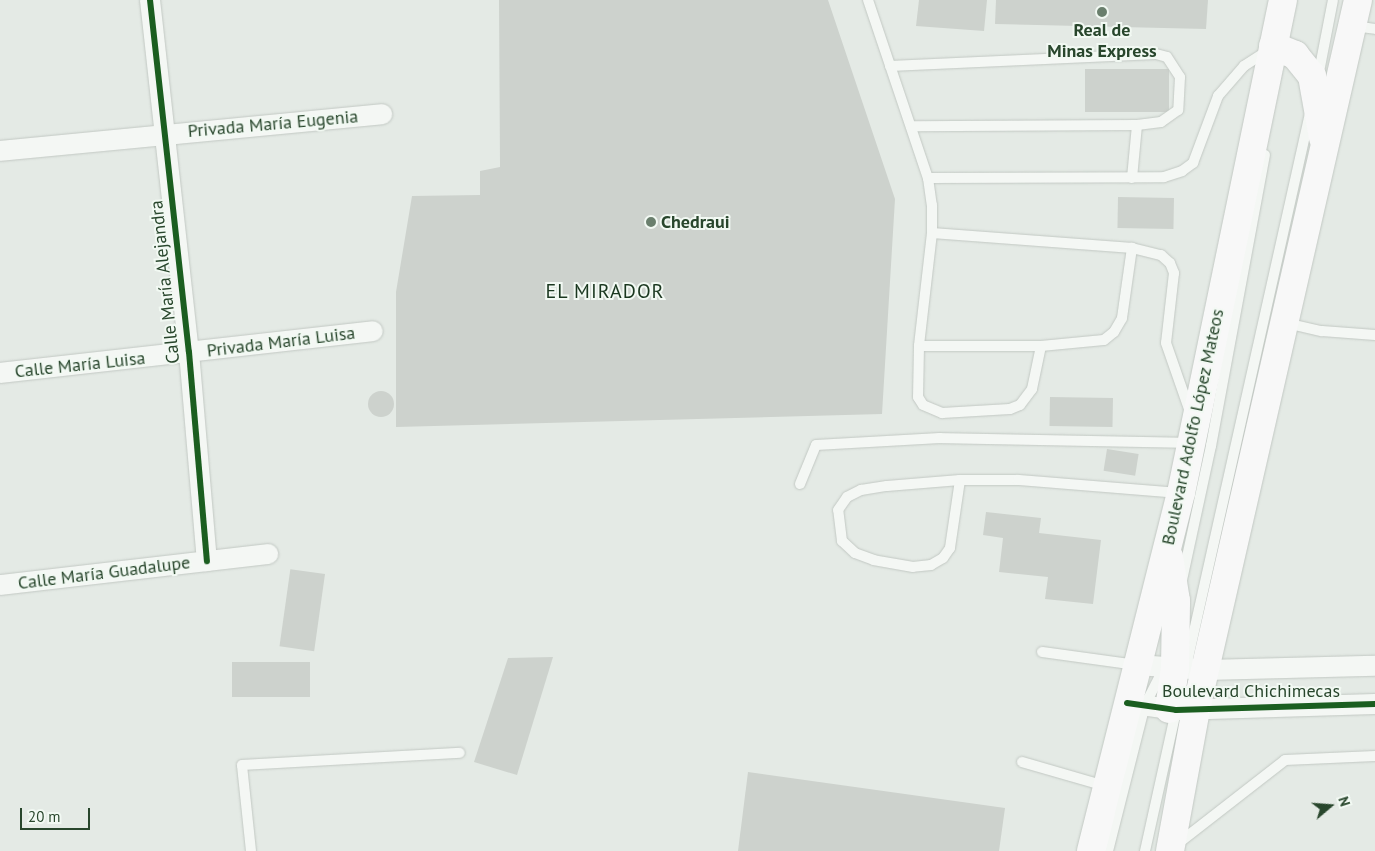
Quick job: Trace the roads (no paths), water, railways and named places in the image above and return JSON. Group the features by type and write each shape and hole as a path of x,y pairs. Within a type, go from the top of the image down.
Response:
{"main road":[{"name":"Boulevard Adolfo López Mateos","path":"1162,850 1162,707 1138,665 1181,493 1287,8"},
{"name":"Boulevard Adolfo López Mateos","path":"1091,851 1106,786 1162,707 1183,669 1285,323 1325,149 1362,18"},
{"path":"1279,47 1305,63 1312,76 1325,149"},
{"path":"1167,546 1173,576 1175,612 1183,669"}],"street":[{"name":"Calle María Alejandra","path":"150,0 163,134 189,352 208,561"},
{"name":"Privada María Eugenia","path":"0,151 382,114"},
{"name":"Privada María Luisa","path":"189,352 373,331"},
{"name":"Calle María Luisa","path":"0,373 189,352"},
{"name":"Calle María Guadalupe","path":"0,585 268,554"},
{"name":"Boulevard Chichimecas","path":"1138,665 1183,669 1375,666"},
{"name":"Boulevard Chichimecas","path":"1162,707 1375,704"}],"lane":[{"path":"868,0 928,178 932,232 919,346 918,397 923,405 942,413 1010,409 1020,405 1032,389 1042,346"},
{"path":"1108,851 1162,707 1183,669 1314,94 1333,0"},
{"path":"928,178 1164,177 1193,163 1218,96 1244,66 1279,47 1279,77"},
{"path":"890,66 1137,53 1167,57 1180,78 1178,110 1161,122 1137,125 911,126"},
{"path":"1132,178 1137,125"},
{"path":"1175,612 1211,446 1266,145"},
{"path":"800,484 816,445 940,438 1193,434 1166,342 1174,274 1170,263 1161,255 1132,248 932,232"},
{"path":"919,346 1042,346 1089,343 1104,340 1114,332 1122,318 1132,248"},
{"path":"1285,323 1322,331 1375,335"},
{"path":"960,480 950,548 943,558 931,566 914,567 874,560 855,553 842,541 838,510 847,497 861,490 887,486 960,480 1018,480 1181,493"},
{"path":"1042,652 1138,665"},
{"path":"251,851 242,765 460,753"},
{"path":"1162,850 1285,760 1375,756"},
{"path":"1022,762 1106,786"}],"place":[{"name":"Real de Minas Express","path":"1102,12"},
{"name":"Chedraui","path":"651,222"}],"district":[{"name":"EL MIRADOR","path":"605,291"}]}
